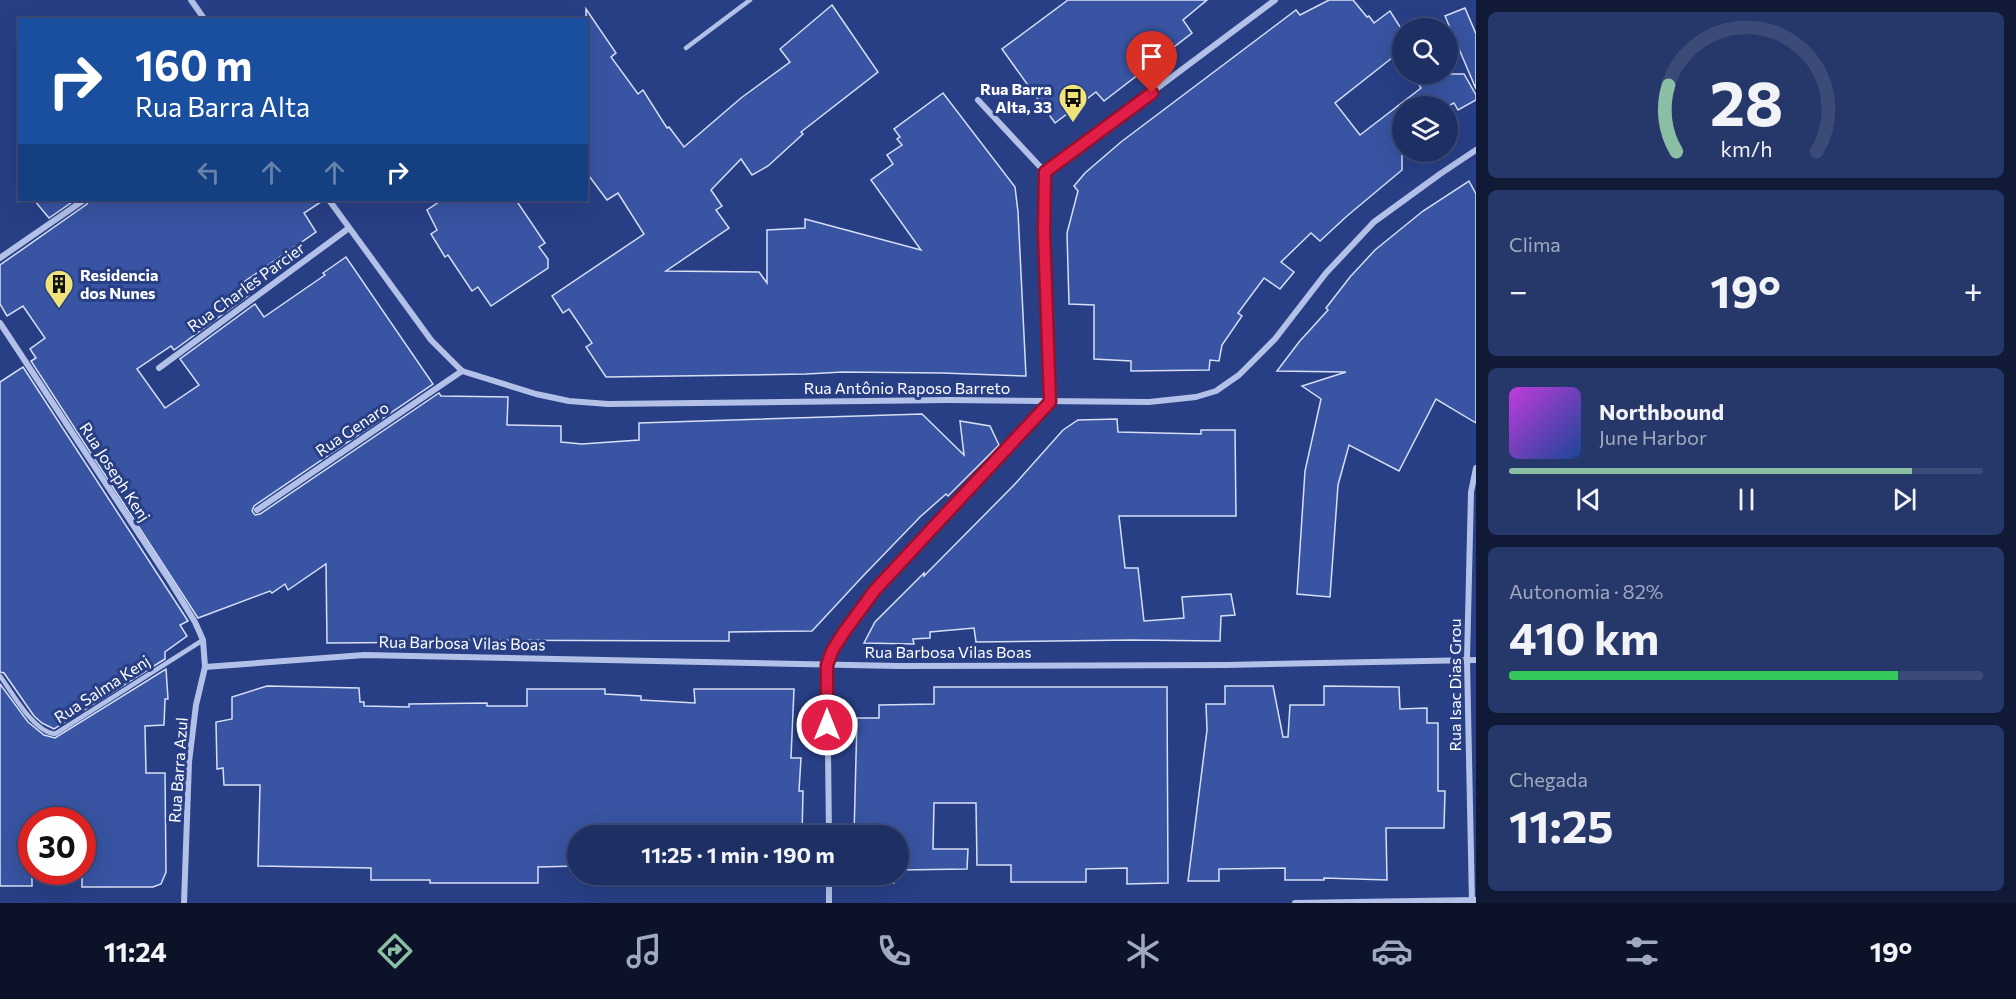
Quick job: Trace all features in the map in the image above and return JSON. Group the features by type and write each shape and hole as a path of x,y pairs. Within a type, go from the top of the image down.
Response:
{"street":[{"path":"191,0 204,18"},
{"path":"1045,172 1275,0"},
{"path":"828,825 827,665 832,651 875,590 1050,402 1044,232 1045,172 978,100"},
{"name":"Rua Antônio Raposo Barreto","path":"330,201 431,340 462,371 536,393 569,401 608,404 948,400 1149,402 1196,397 1216,391 1239,375 1275,339 1326,273 1374,222 1476,150"},
{"path":"0,258 83,201"},
{"name":"Rua Charles Parcier","path":"159,368 349,228"},
{"name":"Rua Joseph Kenj","path":"0,323 168,578 203,639"},
{"name":"Rua Genaro","path":"258,510 462,371"},
{"name":"Rua Isac Dias Grou","path":"1473,901 1467,660 1471,492 1476,468"},
{"name":"Rua Barra Azul","path":"184,903 189,762 196,705 204,667 203,639"},
{"name":"Rua Barbosa Vilas Boas","path":"204,667 364,655 827,665 1226,665 1476,660"},
{"path":"829,885 829,903"},
{"path":"1295,903 1473,901"}],"lane":[{"path":"686,48 750,0"},
{"name":"Rua Salma Kenj","path":"0,676 34,723 48,733 55,734 203,639"}],"building":[{"path":"1068,0 1207,0 1183,20 1192,33 1104,101 1096,92 1055,123 1002,49"},
{"path":"1329,0 1353,0 1374,23 1390,11 1394,18 1392,18 1392,58 1335,103 1360,135 1392,110 1392,162 1402,162 1402,170 1320,241 1311,233 1281,262 1294,272 1280,289 1264,278 1238,313 1242,316 1222,345 1219,361 1210,360 1209,370 1131,371 1131,361 1094,359 1094,305 1069,304 1067,233 1078,191 1074,186 1085,173 1121,142 1296,10 1300,15"},
{"path":"832,5 878,72 801,132 803,134 768,166 752,175 741,159 711,190 722,206 716,210 729,228 666,271 759,272 767,283 767,230 805,228 805,219 921,250 871,180 893,164 887,155 902,145 894,129 943,93 1015,187 1026,376 843,372 606,377 586,347 592,343 569,309 563,313 552,296 644,234 618,193 607,200 588,175 588,18 586,18 586,9 616,53 611,57 638,94 643,90 667,128 669,127 684,147 741,98 790,62 780,49"},
{"path":"1465,8 1476,34 1476,89 1458,47 1458,18 1446,18 1445,16"},
{"path":"1458,74 1464,74 1476,95 1476,100 1458,110 1458,96 1411,96 1421,88 1418,84 1458,84"},
{"path":"1469,181 1476,194 1476,423 1436,399 1399,471 1349,445 1338,485 1330,597 1297,594 1305,471 1321,399 1302,386 1346,372 1277,371 1328,310 1326,308 1350,277 1375,250 1423,211"},
{"path":"35,201 74,201 49,218"},
{"path":"88,201 322,201 304,213 316,232 241,284 249,295 174,350 171,346 137,369 165,408 199,385 180,359 255,304 264,317 325,275 323,273 346,257 433,384 254,506 252,511 255,515 260,514 439,393 441,396 508,397 507,425 561,426 561,442 582,444 639,440 639,423 922,414 964,455 960,421 990,426 999,445 948,496 946,494 920,517 812,631 729,632 729,641 462,640 462,642 327,643 326,564 288,590 285,584 272,593 270,591 198,618 31,361 36,358 30,349 45,338 23,306 7,316 0,304 0,265"},
{"path":"440,201 517,201 545,243 539,247 548,259 548,268 491,306 478,287 472,291 448,255 445,257 431,234 437,230 427,210"},
{"path":"23,367 188,621 180,625 187,636 165,652 165,659 54,729 34,716 4,673 0,672 0,382"},
{"path":"1117,419 1118,432 1201,434 1201,430 1235,430 1236,516 1119,516 1125,568 1138,568 1144,621 1184,618 1182,597 1231,594 1235,615 1221,616 1220,641 976,642 974,628 930,632 930,638 913,639 914,644 864,643 875,622 1014,485 1063,430 1078,420"},
{"path":"166,669 168,699 165,699 164,725 145,726 146,773 165,773 166,872 161,884 153,887 82,887 82,885 96,885 96,807 18,807 18,885 32,886 0,886 0,684 28,722 44,735 55,738"},
{"path":"267,686 359,688 360,702 364,702 364,706 409,707 409,704 487,703 487,706 527,706 527,689 605,689 605,694 641,696 641,700 695,703 694,689 794,689 791,758 801,758 799,791 803,791 802,825 567,825 567,866 538,867 538,883 430,883 430,880 371,880 371,868 258,866 260,785 224,785 223,768 217,769 216,722 232,719 232,697"},
{"path":"1225,686 1273,686 1283,737 1288,737 1290,705 1324,705 1324,686 1399,687 1400,709 1427,708 1427,723 1438,723 1438,791 1445,791 1444,828 1386,828 1387,880 1324,878 1324,880 1285,880 1285,868 1219,869 1219,881 1188,881 1207,730 1206,704 1225,704"},
{"path":"934,687 1167,687 1168,883 1127,884 1127,868 1086,869 1086,882 1011,882 1011,865 977,865 976,803 934,803 933,849 968,849 967,869 909,870 909,825 854,825 857,718 879,718 879,705 934,704"}],"place":[{"name":"Rua Barra Alta, 33","path":"1073,124"},
{"name":"Residencia dos Nunes","path":"59,310"}],"route":[{"path":"827,725 827,665 832,651 844,632 875,590 1050,402 1044,232 1045,172 1152,93"}]}
